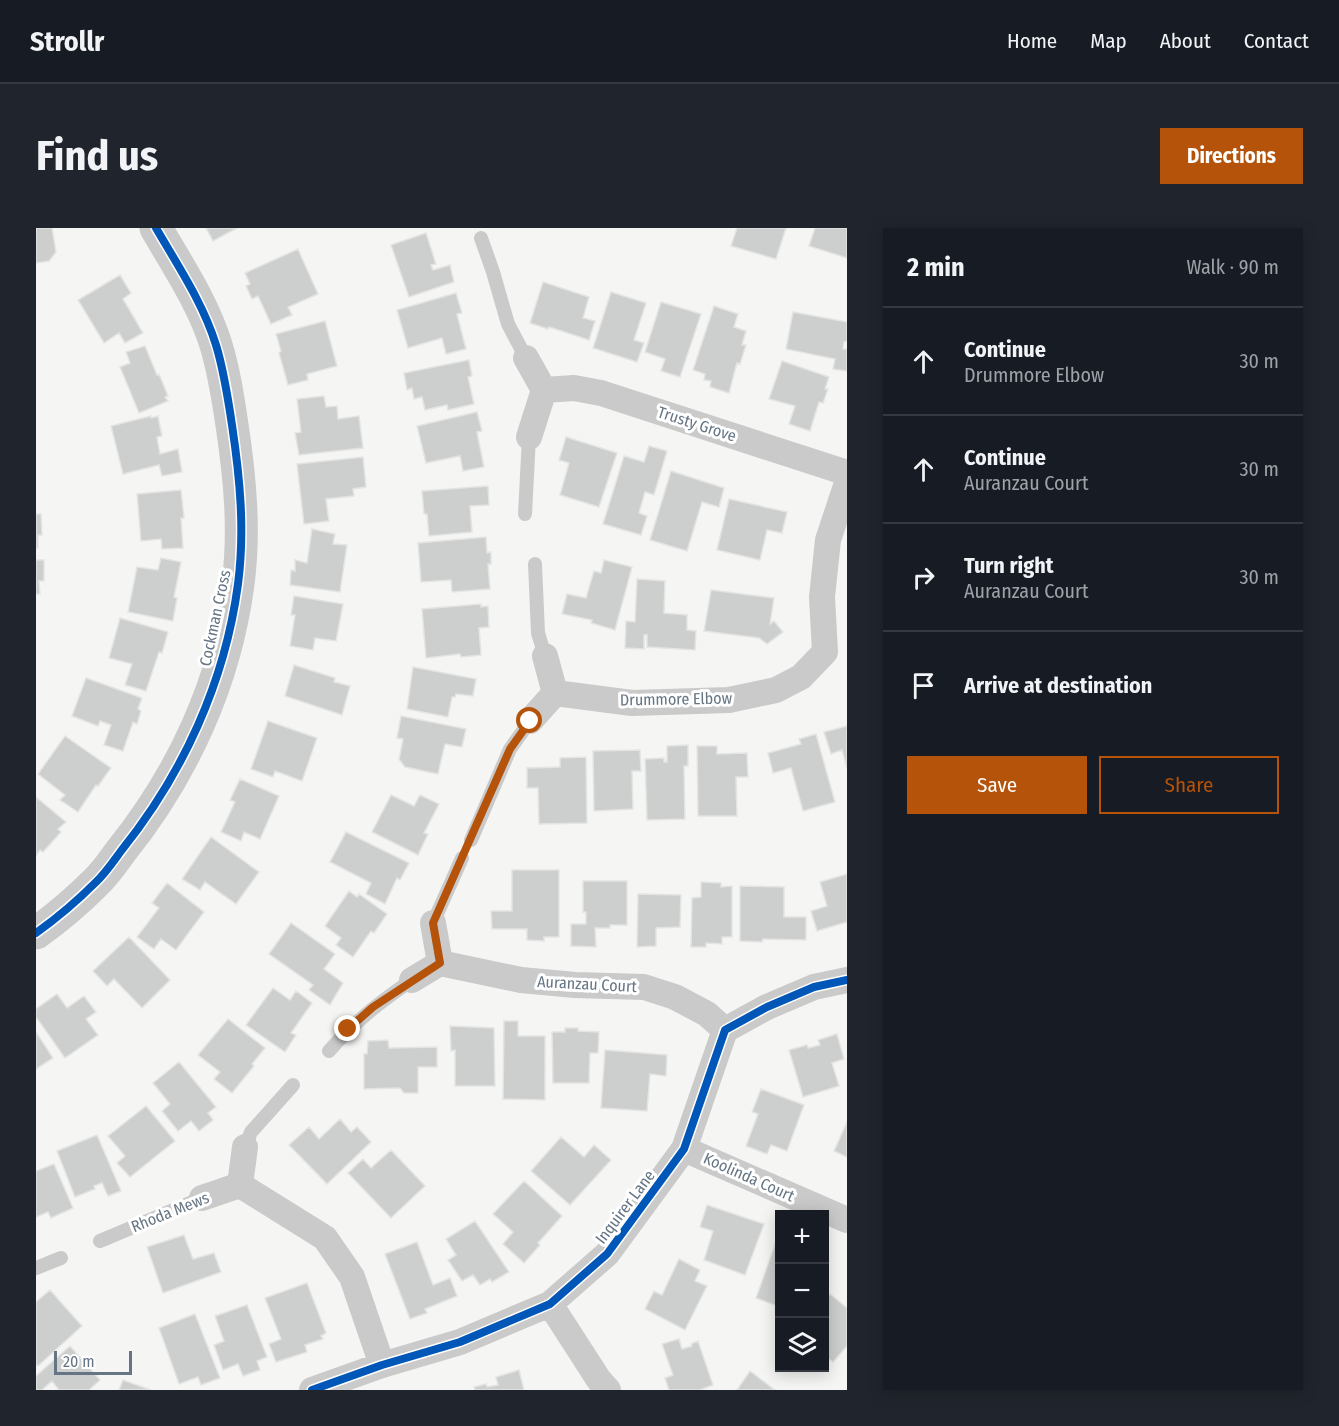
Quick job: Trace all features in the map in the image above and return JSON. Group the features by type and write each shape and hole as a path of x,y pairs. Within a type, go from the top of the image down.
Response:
{"street":[{"name":"Cockman Cross","path":"36,933 96,882 133,837 162,795 190,745 212,693 229,633 238,583 242,526 240,474 226,387 216,345 201,305 156,228"},
{"path":"526,358 544,390 529,437"},
{"name":"Trusty Grove","path":"544,390 574,388 601,393 847,473"},
{"name":"Drummore Elbow","path":"555,693 632,703 729,700 776,690 836,654 822,597 828,540 847,483"},
{"path":"530,721 555,693 545,656"},
{"path":"412,980 440,963 433,923"},
{"name":"Auranzau Court","path":"440,963 521,980 575,985 644,987 675,997 707,1014 725,1030"},
{"path":"725,1030 767,1007 814,987 847,981"},
{"name":"Inquirer Lane","path":"312,1390 382,1365 460,1342 550,1304 607,1254 684,1149 725,1030"},
{"path":"245,1147 240,1185 324,1238 352,1277 382,1365"},
{"name":"Koolinda Court","path":"684,1149 847,1220"},
{"name":"Rhoda Mews","path":"202,1198 240,1185"},
{"path":"550,1304 598,1380 608,1390"}],"lane":[{"path":"481,238 508,324 526,358"},
{"path":"525,514 529,437"},
{"path":"535,564 538,633 545,656"},
{"path":"471,840 510,749 530,721"},
{"path":"433,923 462,858"},
{"path":"328,1051 373,1007 412,980"},
{"path":"245,1147 251,1132 293,1085"},
{"name":"Rhoda Mews","path":"100,1241 202,1198"},
{"path":"36,1268 61,1258"}],"building":[{"path":"36,228 52,228 56,252 49,261 36,263"},
{"path":"206,228 237,228 213,241"},
{"path":"737,228 786,228 776,259 731,246"},
{"path":"815,228 847,228 847,258 809,246"},
{"path":"426,233 436,264 431,265 433,270 450,265 454,282 409,297 391,245"},
{"path":"298,249 318,294 288,307 292,315 271,324 258,296 252,299 246,286 250,284 245,273"},
{"path":"120,275 131,293 123,299 143,333 125,343 119,333 104,343 78,300"},
{"path":"543,282 589,297 583,318 595,321 589,340 530,323"},
{"path":"611,292 646,303 634,340 644,343 637,362 593,348"},
{"path":"456,293 462,313 457,314 466,349 446,354 442,338 408,348 397,310"},
{"path":"661,302 701,314 680,377 661,371 665,359 645,352"},
{"path":"714,306 738,314 734,327 746,331 742,345 746,345 740,364 737,363 729,393 710,387 711,381 704,380 705,374 693,370"},
{"path":"793,312 847,322 847,341 844,342 843,349 847,349 847,371 833,369 835,359 786,349"},
{"path":"325,321 337,366 307,374 308,380 288,385 276,334"},
{"path":"145,346 157,375 159,374 168,401 139,413 120,367 130,363 126,352"},
{"path":"469,360 472,376 468,377 474,404 448,410 447,405 425,410 422,397 414,399 412,388 407,390 404,373"},
{"path":"782,361 829,377 825,389 828,389 823,403 819,402 810,431 789,424 795,406 769,399"},
{"path":"324,396 326,407 337,406 338,419 359,416 363,448 299,455 295,433 301,432 297,399"},
{"path":"477,412 482,431 477,432 484,467 463,471 460,456 426,463 417,426"},
{"path":"151,416 151,418 158,416 162,436 157,437 160,454 178,449 182,472 162,476 159,465 123,474 111,426"},
{"path":"566,437 617,453 599,507 560,495 569,463 559,460"},
{"path":"649,446 667,451 654,495 645,492 639,513 647,516 641,535 603,524 624,456 644,462"},
{"path":"363,457 366,487 353,489 354,496 326,499 329,521 304,524 297,464"},
{"path":"671,471 724,488 719,507 702,502 687,551 650,540"},
{"path":"488,486 489,505 470,506 472,532 429,536 422,491"},
{"path":"181,490 184,518 181,518 183,548 162,549 161,539 141,541 137,494"},
{"path":"729,499 787,512 782,533 767,530 760,560 717,550"},
{"path":"36,514 41,514 42,535 38,535 38,548 36,548"},
{"path":"312,529 335,534 333,544 347,545 340,592 290,585 291,570 295,571 295,560 307,563"},
{"path":"486,537 487,553 491,552 491,564 488,564 490,589 452,592 451,580 421,582 418,543"},
{"path":"161,558 181,562 174,597 177,598 173,621 128,612 137,567 158,570"},
{"path":"36,560 44,560 44,581 39,581 40,594 36,594"},
{"path":"604,560 632,567 615,630 591,623 592,620 562,614 567,594 586,598 594,571 601,573"},
{"path":"637,579 665,581 664,613 687,615 687,630 696,631 695,650 647,647 647,635 644,635 644,649 625,648 626,621 635,622"},
{"path":"711,590 774,598 770,624 774,621 783,632 767,644 759,638 704,631"},
{"path":"294,596 343,604 336,641 315,638 313,650 290,646 295,615 291,615"},
{"path":"481,604 481,607 488,606 489,627 479,628 481,655 461,657 460,654 426,658 422,609"},
{"path":"120,618 168,632 146,691 125,685 132,664 109,658"},
{"path":"294,665 335,678 334,682 350,686 342,715 285,696"},
{"path":"413,667 476,679 473,696 456,694 452,697 448,717 407,709"},
{"path":"86,678 142,698 138,709 141,711 137,724 133,722 123,751 104,745 111,725 100,721 98,726 72,716"},
{"path":"401,716 466,729 462,747 445,744 438,774 405,767 399,759 403,739 397,738"},
{"path":"268,721 317,738 302,781 275,771 273,777 251,769"},
{"path":"847,726 847,768 842,750 831,754 824,732"},
{"path":"816,734 835,802 803,811 791,768 773,773 768,753 801,744 799,739"},
{"path":"65,736 111,768 98,786 96,785 78,812 60,800 65,795 38,774"},
{"path":"688,745 688,766 684,766 685,819 647,820 645,759 664,758 664,762 667,762 667,746"},
{"path":"697,746 717,746 717,754 747,753 748,777 736,777 737,816 698,816"},
{"path":"640,750 641,771 632,771 633,809 594,811 593,751"},
{"path":"586,757 587,823 539,824 538,788 527,788 527,768 560,767 560,758"},
{"path":"240,779 279,796 260,839 244,832 241,841 221,832 235,802 230,800"},
{"path":"391,795 414,806 420,795 439,804 424,833 428,834 418,855 372,832"},
{"path":"36,797 66,822 58,829 61,832 43,852 40,850 36,856"},
{"path":"346,832 409,863 400,880 397,878 385,904 366,894 371,883 330,862"},
{"path":"211,837 259,872 236,904 205,882 200,890 182,879"},
{"path":"512,870 559,870 559,937 544,937 544,941 527,940 527,929 492,929 491,911 512,911"},
{"path":"847,874 847,922 817,931 811,911 827,906 820,882"},
{"path":"583,881 627,881 627,925 595,928 596,947 571,946 571,924 586,924 586,912 583,912"},
{"path":"701,882 721,883 721,887 732,886 732,937 722,937 722,944 706,943 706,947 691,947 692,898 701,897"},
{"path":"167,883 204,912 176,950 161,939 154,949 137,937 159,908 152,903"},
{"path":"740,886 784,887 784,917 806,917 806,940 740,941"},
{"path":"349,891 357,897 359,894 387,914 374,933 371,931 353,957 336,945 341,938 325,926"},
{"path":"638,894 681,895 680,927 656,928 656,946 637,947"},
{"path":"291,923 335,954 324,969 343,983 330,1005 309,990 313,985 269,954"},
{"path":"129,937 170,980 142,1008 114,979 107,986 93,971"},
{"path":"273,988 290,1000 296,991 312,1003 291,1033 296,1035 285,1052 246,1025"},
{"path":"57,994 67,1008 84,996 96,1012 86,1019 98,1035 65,1058 36,1017 36,1009"},
{"path":"228,1019 265,1048 232,1093 214,1079 220,1072 198,1055"},
{"path":"504,1021 518,1021 518,1036 545,1036 545,1100 503,1099"},
{"path":"450,1026 494,1028 495,1086 455,1086 455,1050 451,1051"},
{"path":"565,1028 599,1032 598,1053 590,1053 589,1083 553,1083 552,1032 565,1032"},
{"path":"36,1032 53,1058 36,1069"},
{"path":"837,1034 844,1059 832,1063 839,1086 803,1097 789,1050 807,1045 808,1048 820,1045 818,1040"},
{"path":"388,1040 389,1048 437,1047 437,1067 418,1067 418,1093 404,1093 400,1088 364,1089 364,1054 367,1054 368,1041"},
{"path":"605,1050 667,1055 666,1076 650,1074 647,1111 601,1108"},
{"path":"179,1062 216,1107 208,1113 213,1120 199,1131 191,1121 178,1131 162,1111 170,1104 153,1083"},
{"path":"761,1089 804,1105 787,1151 771,1145 767,1154 746,1146 758,1114 752,1112"},
{"path":"146,1106 175,1141 130,1177 117,1163 125,1156 108,1136"},
{"path":"340,1119 351,1132 357,1127 371,1142 327,1184 289,1145 309,1127 319,1139"},
{"path":"847,1122 847,1157 834,1151"},
{"path":"97,1135 121,1191 108,1196 102,1183 94,1186 95,1189 75,1197 57,1151"},
{"path":"561,1137 584,1157 594,1145 611,1160 570,1205 531,1171"},
{"path":"391,1150 425,1186 391,1218 348,1173 363,1159 371,1168"},
{"path":"54,1164 73,1208 51,1218 48,1212 36,1217 36,1171"},
{"path":"524,1181 562,1216 524,1263 503,1244 513,1232 493,1214"},
{"path":"707,1205 764,1224 745,1275 704,1260 713,1231 700,1227"},
{"path":"475,1221 509,1272 492,1282 490,1279 480,1285 473,1275 462,1281 448,1260 456,1255 446,1239"},
{"path":"184,1235 193,1259 214,1253 221,1272 163,1293 147,1247"},
{"path":"417,1242 433,1285 450,1278 457,1296 425,1309 427,1313 410,1319 385,1254"},
{"path":"775,1244 775,1305 756,1298"},
{"path":"679,1259 700,1270 695,1281 707,1286 685,1330 645,1309 654,1291 662,1295"},
{"path":"307,1283 326,1333 321,1336 323,1339 305,1345 307,1352 276,1362 269,1344 281,1339 265,1298"},
{"path":"50,1290 82,1326 38,1366 36,1364 36,1302"},
{"path":"829,1295 847,1308 847,1346 833,1362 829,1359"},
{"path":"247,1305 267,1357 257,1361 260,1370 243,1376 238,1364 223,1370 214,1345 224,1341 215,1316"},
{"path":"195,1314 220,1378 201,1385 198,1377 179,1384 159,1328"},
{"path":"679,1339 682,1349 698,1341 713,1385 700,1390 669,1390 665,1378 673,1375 662,1344"},
{"path":"70,1346 100,1380 89,1390 59,1390 52,1381 42,1390 36,1390 36,1376"},
{"path":"519,1370 524,1390 475,1390 474,1387 486,1384 487,1387 498,1385 496,1377"},
{"path":"750,1371 775,1390 737,1390"},
{"path":"123,1380 151,1390 119,1390"}],"cycle path":[{"path":"36,933 67,909 102,876 164,791 182,759 212,691 232,620 240,564 241,524 235,445 226,385 211,329 156,228"},
{"path":"312,1390 382,1365 460,1342 550,1304 607,1254 684,1149 725,1030 767,1007 814,987 847,980"}],"route":[{"path":"348,1029 373,1007 440,963 433,923 510,749 530,721"}]}
